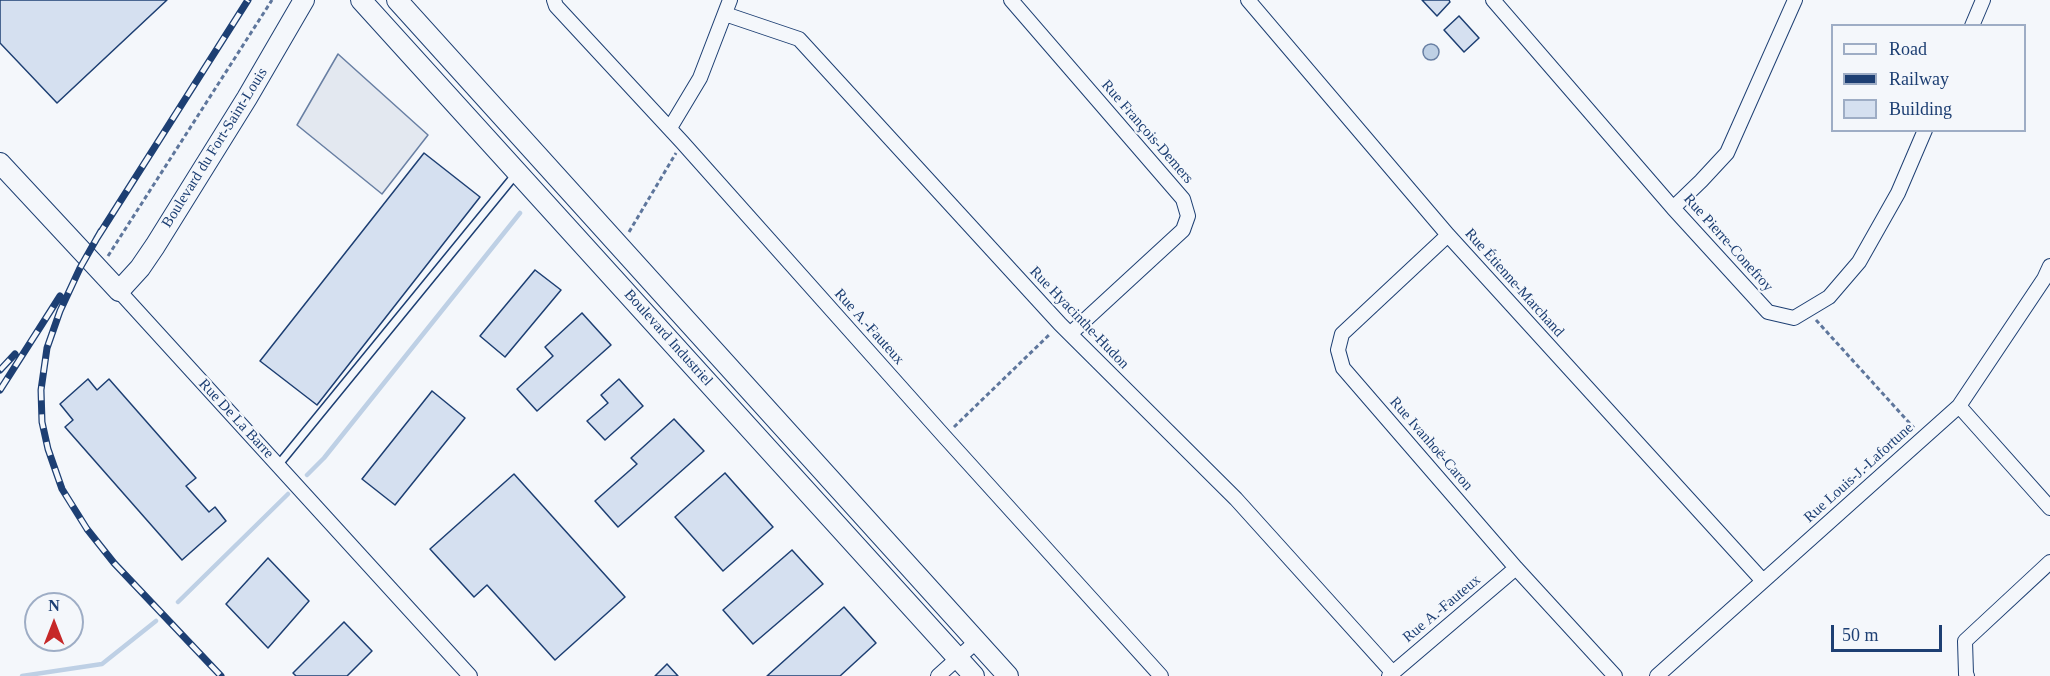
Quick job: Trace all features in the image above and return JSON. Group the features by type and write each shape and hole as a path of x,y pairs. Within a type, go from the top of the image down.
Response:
{"street":[{"name":"Boulevard du Fort-Saint-Louis","path":"119,291 134,276 151,252 248,98 304,0"},
{"name":"Boulevard Industriel","path":"362,0 974,676"},
{"name":"Boulevard Industriel","path":"397,0 1008,676"},
{"name":"Rue A.-Fauteux","path":"554,0 556,6 670,128 1161,676"},
{"path":"670,128 700,78 730,0"},
{"name":"Rue François-Demers","path":"1011,0 1183,199 1188,216 1183,230 1065,329"},
{"name":"Rue Étienne-Marchand","path":"1248,0 1448,235 1763,581"},
{"name":"Rue Pierre-Conefroy","path":"1493,0 1673,208 1768,312 1794,318 1829,297 1859,261 1898,193 1924,132"},
{"path":"1673,208 1727,153 1795,0"},
{"path":"1973,24 1983,0"},
{"name":"Rue Hyacinthe-Hudon","path":"725,14 799,39 1065,329 1236,500 1391,674"},
{"path":"521,176 543,161"},
{"name":"Rue De La Barre","path":"0,163 279,464 470,676"},
{"path":"566,226 586,208"},
{"name":"Rue Ivanhoë-Caron","path":"1448,235 1342,334 1338,350 1343,368 1516,568 1615,676"},
{"name":"Rue Louis-J.-Lafortune","path":"1657,676 1959,406 2048,276"},
{"path":"658,328 678,311"},
{"path":"1959,406 2050,508"},
{"path":"754,433 775,418"},
{"path":"820,506 839,489"},
{"path":"860,550 880,534"},
{"path":"1967,676 1965,641 2050,562"},
{"name":"Rue A.-Fauteux","path":"1391,674 1516,568"},
{"path":"938,676 977,641"}],"lane":[{"path":"279,464 521,176"}],"path":[{"name":"Boulevard du Fort-Saint-Louis","path":"95,267 112,254 272,0"},
{"path":"620,247 682,142"},
{"path":"1807,310 1923,439"},
{"path":"944,436 1065,329"}],"shaded area":[{"path":"338,54 428,135 382,194 297,125"}],"water":[{"path":"1428,44 1434,44 1439,52 1437,58 1428,60 1423,55 1423,49"}],"building":[{"path":"0,0 167,0 57,103 0,43"},
{"path":"1422,0 1449,0 1450,2 1437,16"},
{"path":"1459,16 1479,38 1464,52 1444,30"},
{"path":"424,153 480,197 317,405 260,361"},
{"path":"535,270 561,290 505,357 480,336"},
{"path":"582,313 611,345 537,411 517,389 553,356 545,347"},
{"path":"88,379 97,390 109,379 196,478 186,486 209,512 215,507 226,521 182,560 65,427 73,420 60,404"},
{"path":"619,379 643,406 605,440 587,421 608,403 601,395"},
{"path":"432,391 465,418 395,505 362,479"},
{"path":"674,419 704,451 618,527 595,501 637,464 631,458"},
{"path":"725,473 773,527 723,571 675,517"},
{"path":"514,474 625,597 555,660 487,585 474,597 430,549"},
{"path":"792,550 823,584 753,644 723,610"},
{"path":"268,558 309,601 268,648 226,604"},
{"path":"844,607 876,643 840,676 767,676"},
{"path":"344,622 372,651 347,676 296,676 293,673"},
{"path":"667,664 678,676 655,676"}],"waterway":[{"path":"307,475 324,458 520,213"},
{"path":"178,602 288,494"},
{"path":"22,676 102,664 156,621"}],"railway":[{"path":"97,238 248,0"},
{"path":"101,231 80,268 60,311 47,348 41,390 42,422 48,449 62,489 87,529 114,563 221,676"},
{"path":"0,390 60,296"},
{"path":"0,370 15,354"}]}
